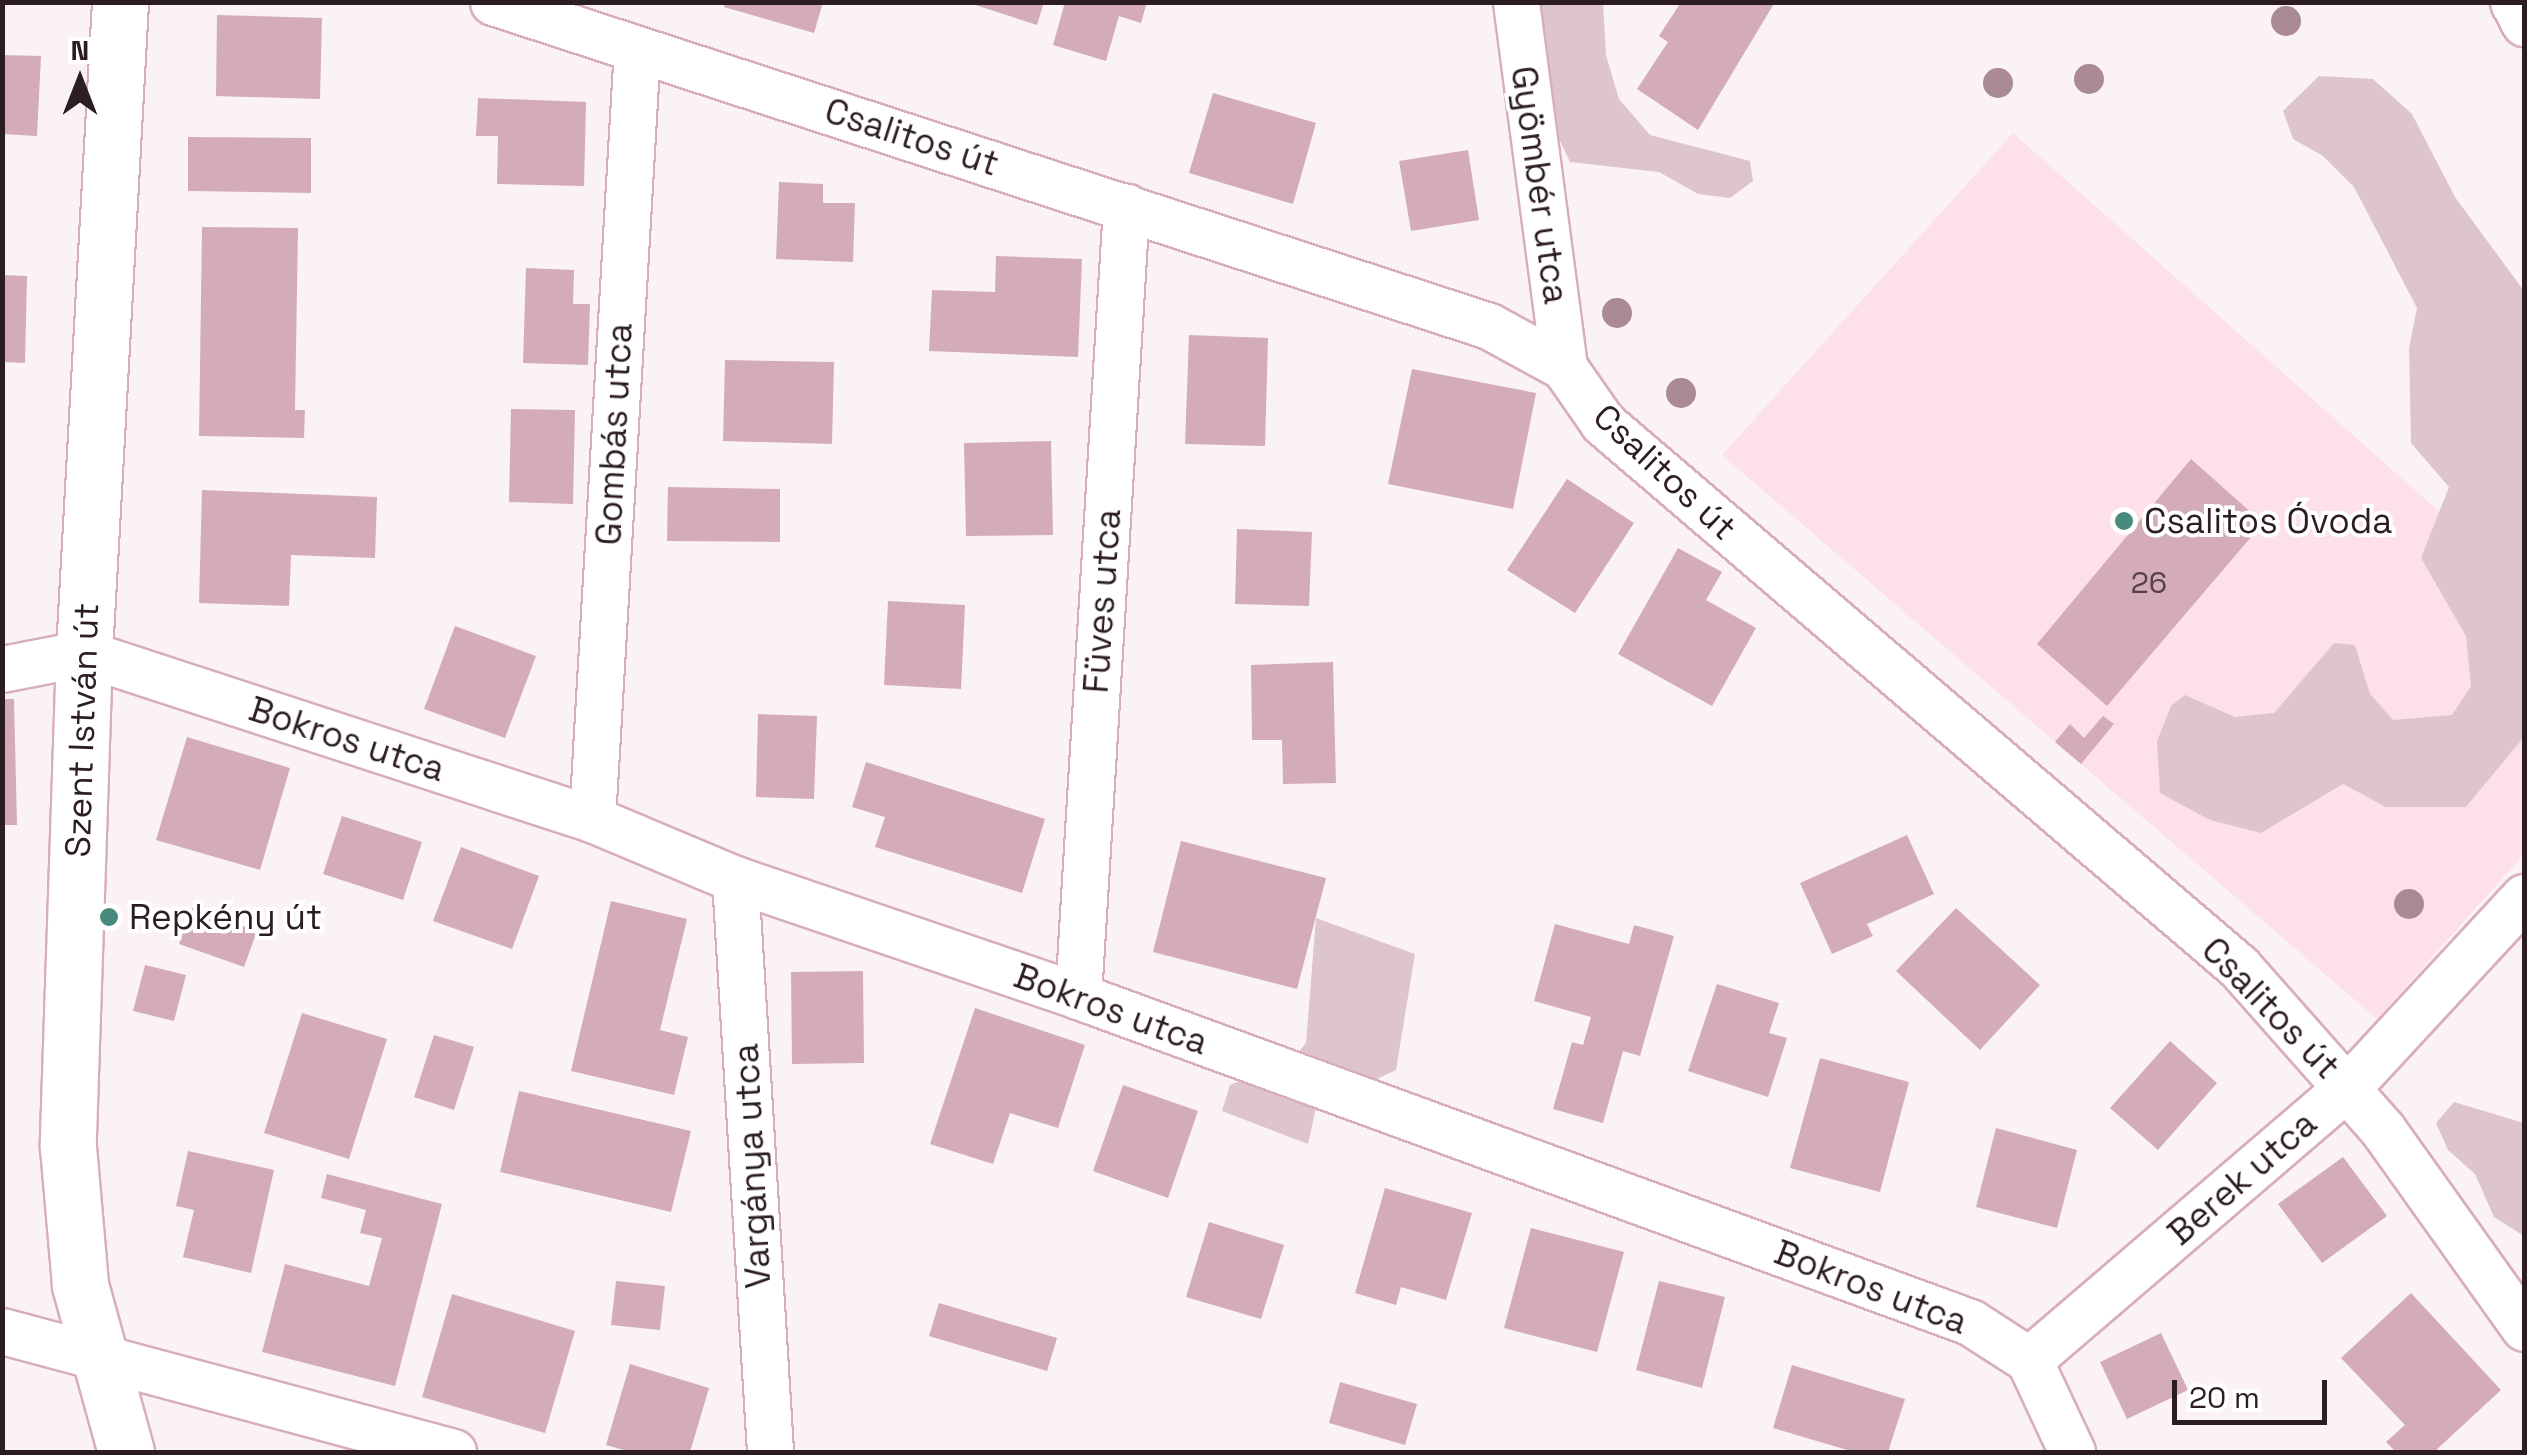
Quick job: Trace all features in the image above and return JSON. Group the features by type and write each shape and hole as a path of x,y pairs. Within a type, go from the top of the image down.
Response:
{"street":[{"name":"Szent István út","path":"120,2 84,652 68,1147 80,1285 126,1452"},
{"name":"Csalitos út","path":"493,2 1490,326 1564,367 1603,423 2239,968 2348,1087 2524,1328"},
{"name":"Gyömbér utca","path":"1516,2 1564,367"},
{"path":"2513,2 2524,22"},
{"name":"Gombás utca","path":"592,818 637,48"},
{"name":"Füves utca","path":"1078,996 1126,206"},
{"path":"2,669 84,652"},
{"name":"Bokros utca","path":"84,652 592,818 735,879 1078,996 1970,1322 2029,1360"},
{"name":"Vargánya utca","path":"735,879 770,1452"},
{"name":"Berek utca","path":"2029,1360 2348,1087 2524,897"},
{"path":"2,1330 453,1452"},
{"path":"2029,1360 2072,1452"}],"shaded area":[{"path":"1542,3 1603,3 1606,55 1619,99 1650,135 1750,161 1753,181 1730,198 1698,194 1659,172 1570,162 1542,103"},
{"path":"2319,76 2373,79 2412,114 2455,197 2524,291 2524,737 2466,807 2386,807 2343,784 2261,833 2210,820 2160,793 2157,741 2171,706 2185,695 2235,717 2274,713 2334,643 2355,645 2370,694 2393,720 2452,715 2471,686 2466,636 2421,558 2449,487 2411,443 2409,348 2417,308 2354,187 2323,156 2293,139 2283,111"},
{"name":"Csalitos Óvoda","path":"2013,133 2524,587 2524,854 2377,1019 1722,455"},
{"path":"1316,918 1415,954 1396,1070 1316,1108 1308,1144 1222,1111 1230,1085 1292,1060 1306,1043"},
{"path":"2454,1102 2524,1123 2524,1236 2494,1217 2475,1174 2448,1150 2436,1123"}],"building":[{"path":"726,2 823,2 814,33 724,7"},
{"path":"966,2 1044,2 1037,25"},
{"path":"1065,2 1147,2 1141,23 1119,16 1106,61 1053,45"},
{"path":"1681,2 1775,2 1698,130 1637,89 1668,42 1659,36"},
{"path":"217,15 322,18 320,99 216,96"},
{"path":"2,55 41,56 37,136 2,134"},
{"path":"1213,93 1316,123 1293,204 1189,173"},
{"path":"478,98 586,102 584,186 497,184 498,136 476,136"},
{"path":"188,137 311,138 311,193 188,191"},
{"path":"1468,150 1479,220 1411,231 1399,161"},
{"path":"779,182 823,184 823,203 855,203 853,262 776,259"},
{"path":"202,227 298,228 295,410 305,410 304,438 199,436"},
{"path":"996,256 1082,259 1078,357 929,351 932,290 995,292"},
{"path":"526,268 574,270 573,304 590,304 588,365 523,363"},
{"path":"2,275 27,276 25,363 2,362"},
{"path":"1189,335 1268,338 1265,446 1185,444"},
{"path":"725,360 834,362 832,444 723,441"},
{"path":"1412,369 1536,393 1513,509 1388,484"},
{"path":"511,409 575,410 573,504 509,502"},
{"path":"1051,441 1053,535 966,536 964,443"},
{"path":"2191,459 2263,523 2107,706 2037,644"},
{"path":"1567,479 1634,523 1575,613 1507,570"},
{"path":"668,487 780,489 780,542 667,541"},
{"path":"202,490 377,497 375,558 291,555 289,606 199,603"},
{"path":"1237,529 1312,532 1309,606 1235,604"},
{"path":"1678,548 1722,572 1706,600 1756,628 1712,706 1618,654"},
{"path":"888,601 965,605 961,689 884,685"},
{"path":"455,626 536,656 505,738 424,709"},
{"path":"1333,662 1336,783 1283,784 1282,740 1252,740 1251,665"},
{"path":"2,699 14,699 17,825 2,825"},
{"path":"758,714 817,716 814,799 756,797"},
{"path":"2103,716 2114,724 2081,764 2055,742 2070,724 2084,738"},
{"path":"187,737 290,768 260,870 156,840"},
{"path":"866,762 1045,819 1022,893 875,847 885,817 852,807"},
{"path":"342,816 422,842 403,900 323,874"},
{"path":"1907,835 1934,894 1867,924 1873,936 1832,954 1800,883"},
{"path":"1181,841 1326,878 1297,989 1153,952"},
{"path":"461,847 539,876 512,949 433,921"},
{"path":"611,901 687,919 660,1030 688,1037 674,1095 571,1071"},
{"path":"192,908 257,931 244,967 179,944"},
{"path":"1956,908 2040,985 1980,1050 1896,971"},
{"path":"1555,924 1629,944 1634,925 1674,936 1640,1056 1623,1051 1603,1123 1553,1109 1572,1042 1583,1045 1591,1017 1534,1001"},
{"path":"145,965 186,975 174,1021 133,1011"},
{"path":"863,971 864,1063 792,1064 791,972"},
{"path":"1717,984 1779,1003 1769,1033 1787,1038 1768,1097 1688,1071"},
{"path":"975,1008 1085,1045 1058,1128 1010,1113 993,1164 930,1144"},
{"path":"302,1013 387,1039 349,1159 264,1133"},
{"path":"434,1035 474,1047 454,1110 414,1097"},
{"path":"2170,1041 2217,1083 2158,1150 2110,1108"},
{"path":"1820,1058 1909,1082 1880,1192 1790,1168"},
{"path":"1123,1085 1198,1111 1168,1198 1093,1171"},
{"path":"519,1091 691,1131 671,1212 500,1172"},
{"path":"1996,1128 2077,1150 2057,1228 1976,1207"},
{"path":"188,1151 274,1170 251,1273 183,1257 194,1210 176,1206"},
{"path":"2343,1157 2387,1216 2322,1263 2278,1204"},
{"path":"327,1174 442,1204 395,1386 262,1352 285,1264 369,1286 382,1238 360,1233 366,1210 321,1198"},
{"path":"1385,1188 1472,1213 1446,1300 1401,1287 1396,1305 1355,1293"},
{"path":"1209,1222 1284,1245 1261,1319 1186,1297"},
{"path":"1531,1228 1624,1252 1597,1352 1504,1328"},
{"path":"616,1281 665,1286 660,1330 611,1325"},
{"path":"1659,1281 1725,1297 1702,1388 1636,1370"},
{"path":"2411,1293 2501,1390 2434,1452 2396,1452 2386,1442 2405,1425 2341,1358"},
{"path":"452,1294 575,1331 545,1433 422,1397"},
{"path":"939,1303 1057,1338 1047,1371 929,1336"},
{"path":"2161,1333 2188,1390 2127,1419 2100,1362"},
{"path":"630,1364 709,1388 690,1452 631,1452 606,1445"},
{"path":"1792,1365 1905,1399 1888,1452 1854,1452 1773,1428"},
{"path":"1340,1382 1417,1404 1405,1445 1329,1423"}],"place":[{"name":"Csalitos Óvoda","path":"2124,521"},
{"name":"Repkény út","path":"109,917"}]}
